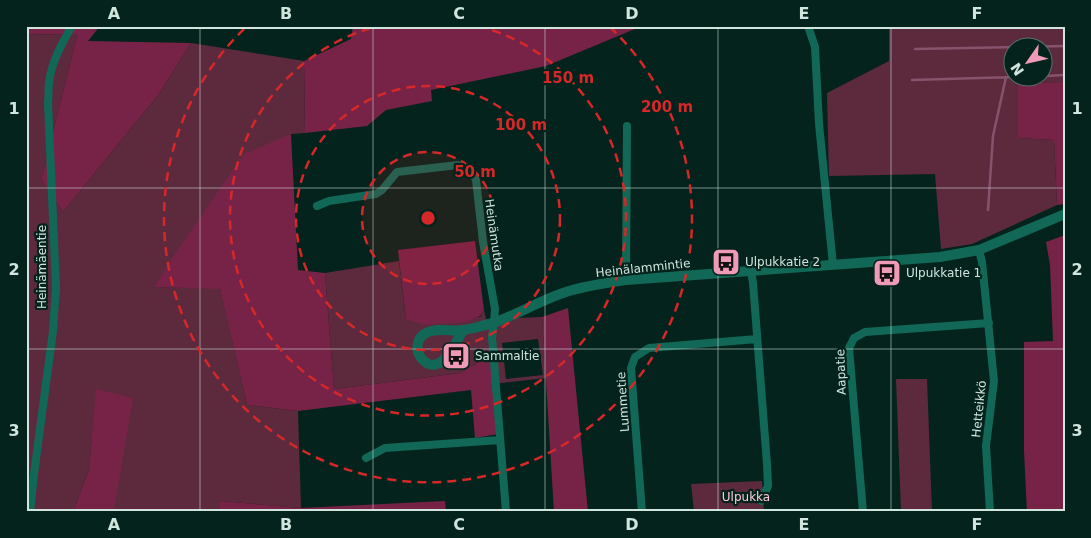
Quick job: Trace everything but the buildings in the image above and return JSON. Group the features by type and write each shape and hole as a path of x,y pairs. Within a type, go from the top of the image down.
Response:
{"street":[{"name":"Heinämäentie","path":"30,512 53,331 56,288 48,103 49,82 52,68 72,26"},
{"path":"808,26 815,47 819,124 833,265"},
{"path":"626,280 627,126"},
{"name":"Heinämutka","path":"317,206 329,201 376,194 382,190 396,172 458,165 472,169 476,180 483,242 495,309 494,322"},
{"name":"Heinälammintie","path":"463,330 447,357 441,363 432,365 423,361 418,354 419,340 425,334 440,330 463,330 494,322 578,288 626,280 940,257 979,250 1065,214"},
{"name":"Hetteikkö","path":"979,250 989,323 994,381 986,446 990,512"},
{"path":"751,271 768,486 761,501"},
{"path":"494,322 492,337 506,512"},
{"name":"Aapatie","path":"863,512 849,348 854,338 865,332 989,323"},
{"name":"Lummetie","path":"642,512 631,368 635,357 648,348 757,339"},
{"path":"366,458 384,448 500,440"}],"green space":[{"path":"889,26 1065,26 1065,82 1054,82 1054,38 1004,38 1004,88 1018,88 1018,138 1054,140 1057,205 972,244 941,249 935,174 829,176 827,93 889,61"},
{"path":"26,34 77,35 41,180 63,212 159,94 191,43 304,61 305,133 291,134 154,287 220,288 247,405 298,411 301,508 220,501 220,512 114,512 97,389 89,469 75,507 75,512 26,512"},
{"path":"399,261 406,319 480,317 484,310 486,319 542,317 546,378 493,384 489,355 460,373 334,389 325,273","holes":["538,339 543,375 506,379 502,343"]},
{"path":"896,379 927,379 932,512 901,512"},
{"name":"Ulpukka","path":"762,481 764,512 694,512 691,484"}],"shaded area":[{"path":"26,26 100,26 88,41 191,43 159,94 63,212 41,180 77,35 26,34"},
{"path":"353,26 642,26 546,66 431,90 432,101 386,110 367,126 305,133 304,61 351,39"},
{"path":"1054,82 1065,82 1065,204 1057,205 1054,140 1018,138 1018,88 1054,88"},
{"path":"291,134 298,270 325,273 334,389 460,373 490,355 498,434 475,438 471,390 298,411 247,405 220,289 154,287 244,154"},
{"path":"1065,235 1065,512 1027,512 1024,451 1024,342 1053,341 1050,265 1046,242"},
{"path":"475,241 484,310 480,316 466,322 425,325 406,319 398,250"},
{"path":"568,308 588,512 554,512 542,317"},
{"path":"96,389 133,398 114,512 75,512 75,507 89,469"},
{"path":"220,501 301,508 445,501 446,512 220,512"}],"waterway":[{"path":"915,49 1065,46"},
{"path":"1054,76 1065,75"},
{"path":"912,80 1004,77"},
{"path":"988,210 993,136 1004,86"}],"place":[{"name":"Ulpukkatie 2","path":"726,262"},
{"name":"Ulpukkatie 1","path":"887,273"},
{"name":"Sammaltie","path":"456,356"}]}
